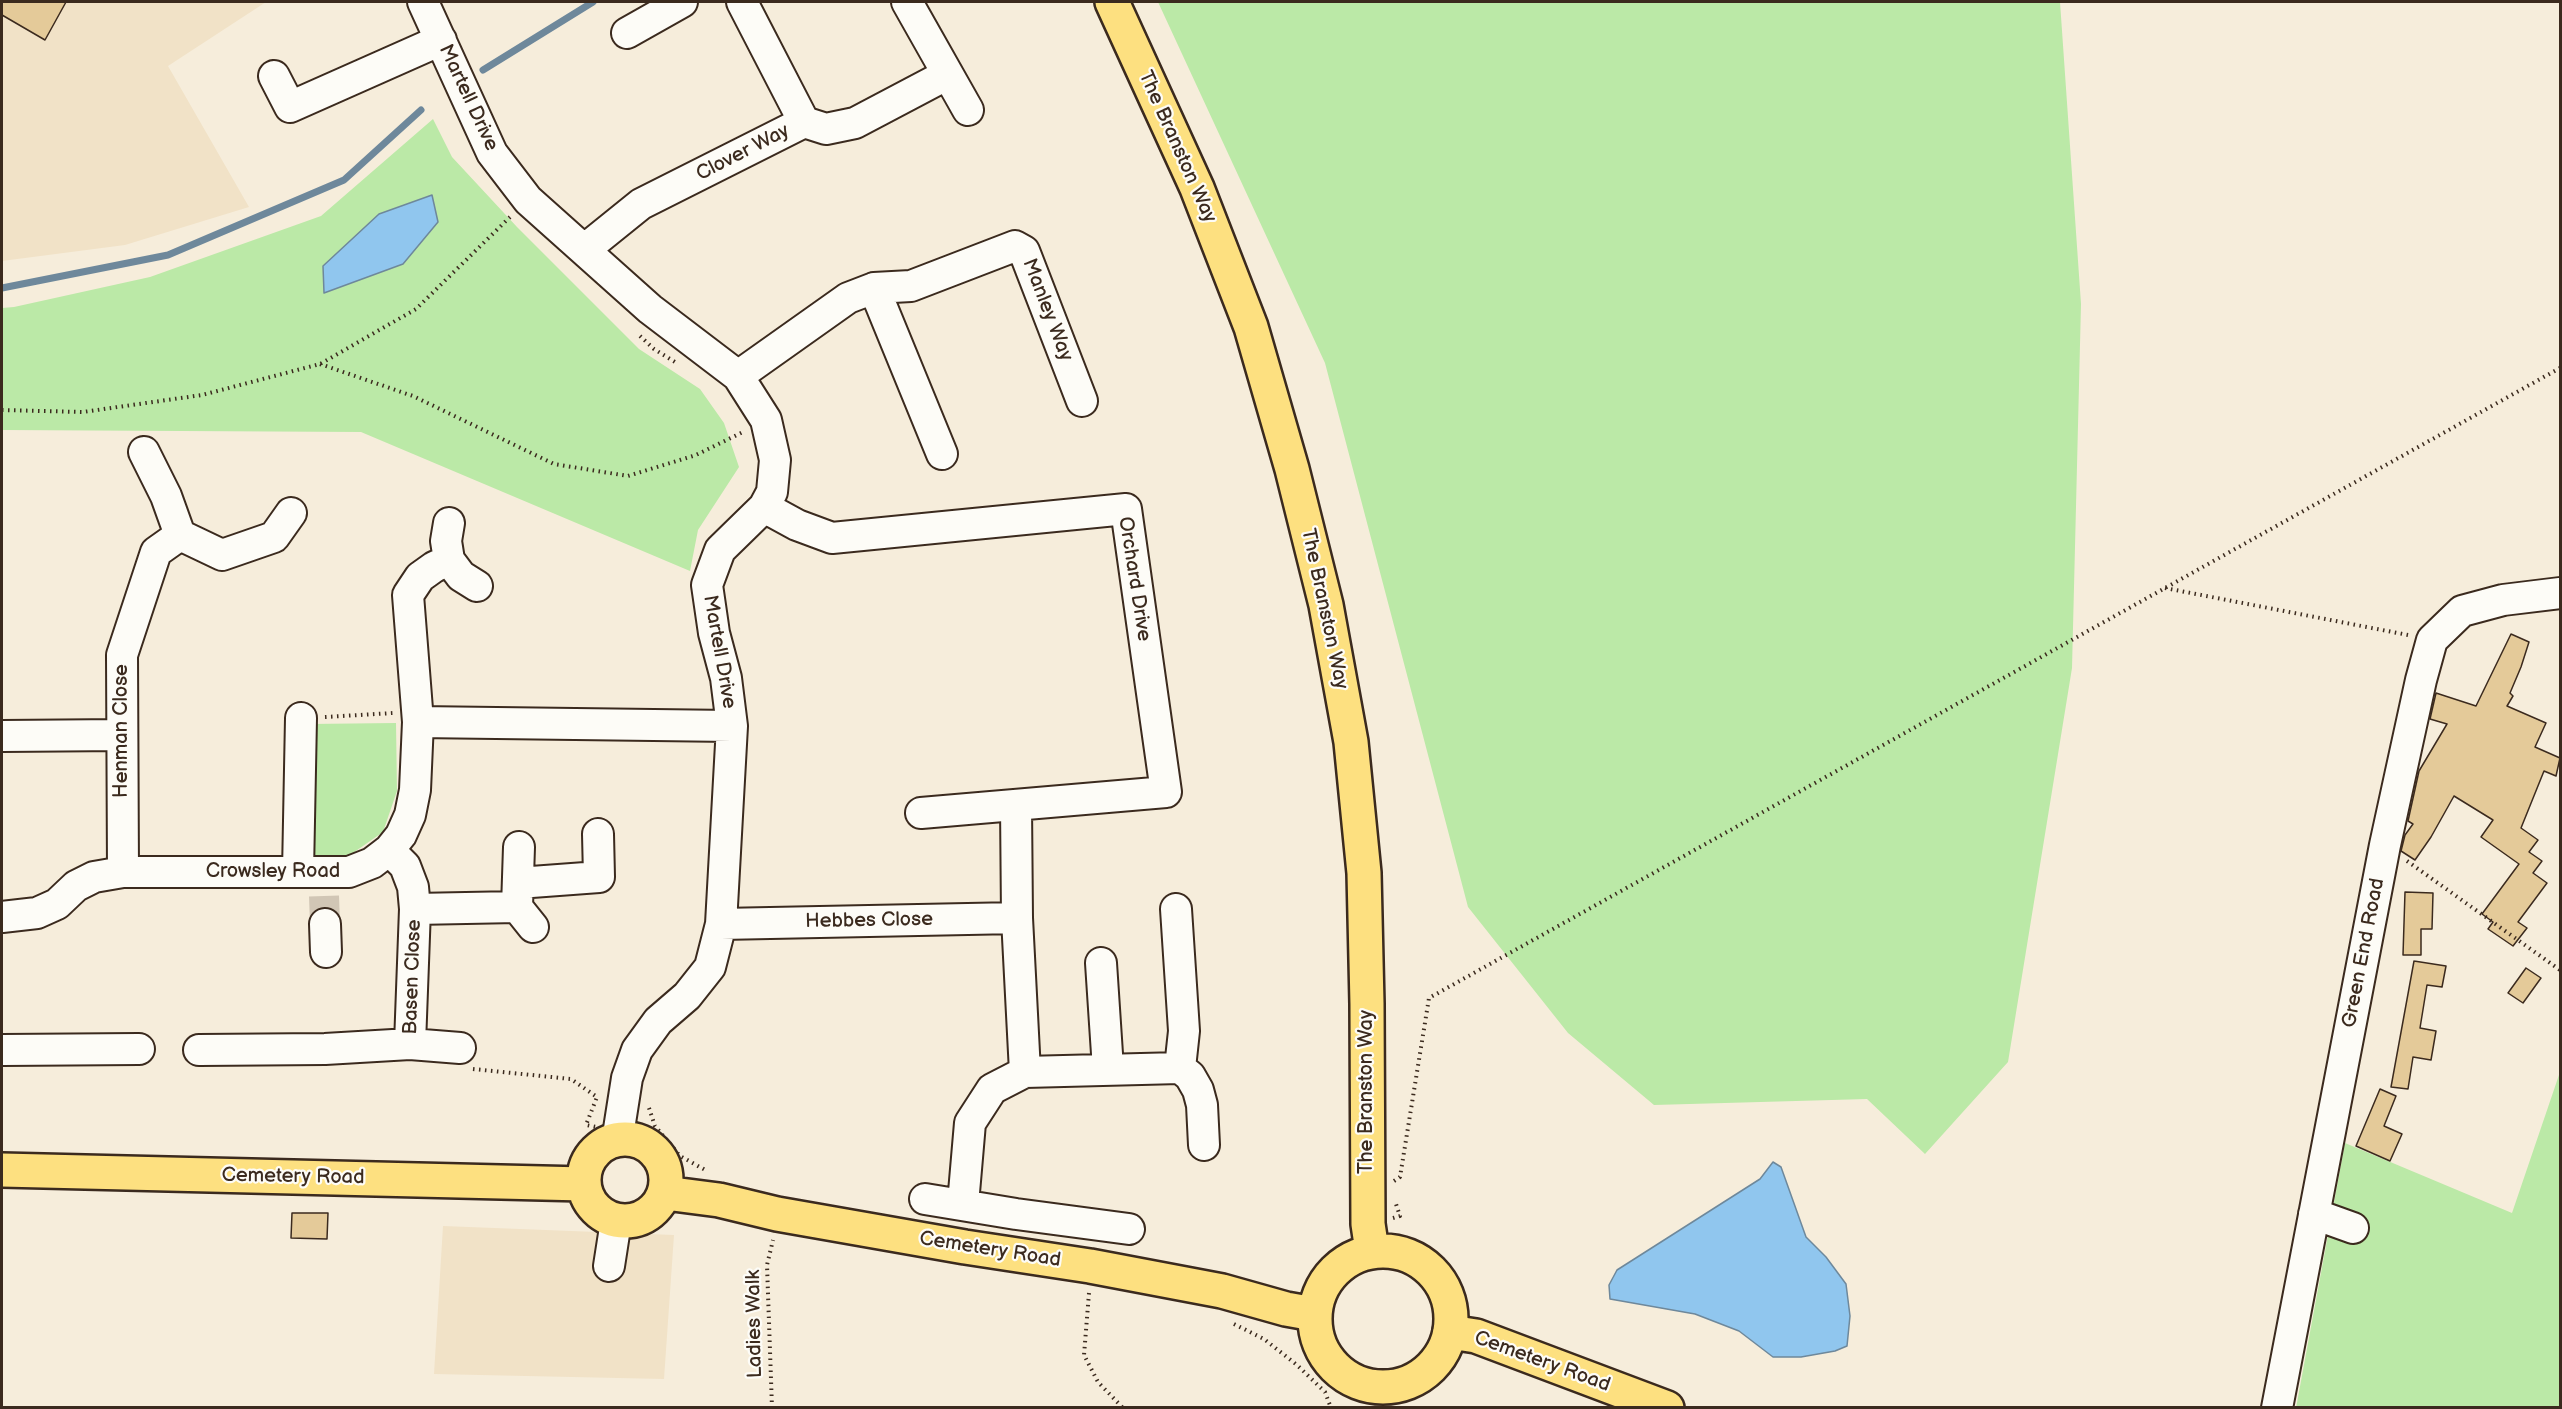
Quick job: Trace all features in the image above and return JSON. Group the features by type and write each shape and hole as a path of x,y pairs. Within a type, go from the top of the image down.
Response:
{"main road":[{"name":"The Branston Way","path":"1112,2 1197,188 1251,327 1292,469 1326,605 1351,742 1364,873 1370,1238"},
{"path":"619,1134 641,1141 660,1157 667,1177 665,1193 656,1209 632,1221 616,1221 593,1206 584,1184 586,1165 598,1149 619,1134"},
{"name":"Cemetery Road","path":"2,1170 584,1184"},
{"name":"Cemetery Road","path":"665,1193 719,1200 777,1214 1222,1290 1286,1309 1314,1314"},
{"path":"1370,1238 1394,1251 1415,1258 1432,1271 1444,1289 1448,1300 1450,1332 1443,1351 1431,1367 1415,1379 1374,1397 1338,1371 1324,1354 1316,1335 1314,1314 1320,1292 1332,1272 1351,1258 1370,1238"},
{"name":"Cemetery Road","path":"1450,1332 1476,1336 1667,1407"}],"street":[{"name":"Martell Drive","path":"423,2 492,153 528,200 650,309 738,376 766,420 775,460 772,492 764,507 720,549 707,585 714,633 726,678 732,726 721,924 710,967 687,996 658,1022 637,1050 627,1078 619,1134"},
{"path":"627,33 682,2"},
{"path":"742,2 804,122"},
{"path":"907,2 968,111"},
{"path":"273,76 295,117 441,40"},
{"name":"Clover Way","path":"584,250 641,204 804,122 826,129 855,123 946,75"},
{"name":"Manley Way","path":"738,376 848,298 874,288 911,285 1015,246 1024,251 1082,401"},
{"path":"874,288 942,454"},
{"path":"144,452 166,496 180,535 222,555 274,537 291,513"},
{"name":"Orchard Drive","path":"764,507 796,525 832,538 1126,509 1166,792 921,813"},
{"path":"449,523 446,541 449,560 461,576 477,586"},
{"name":"Henman Close","path":"123,872 122,656 156,552 180,535"},
{"name":"Crowsley Road","path":"2,917 37,913 57,904 76,886 94,877 123,872 320,903 350,872 372,863 389,850 411,815 415,790 418,722 408,595 420,577 449,560"},
{"path":"2432,640 2462,611 2502,600 2560,592"},
{"name":"Green End Road","path":"2277,1407 2385,845 2432,640"},
{"path":"301,718 320,903"},
{"path":"418,722 732,726"},
{"path":"2,736 122,735"},
{"path":"1016,805 1017,918 1025,1072"},
{"name":"Basen Close","path":"415,909 522,906 599,877 598,834"},
{"path":"519,847 522,906"},
{"name":"Basen Close","path":"389,850 405,866 413,887 415,909 410,1044"},
{"path":"1176,909 1184,1030 1180,1068"},
{"name":"Hebbes Close","path":"721,924 1017,918"},
{"path":"1101,963 1108,1069"},
{"name":"Basen Close","path":"199,1050 325,1049 410,1044 460,1048"},
{"path":"2,1050 139,1049"},
{"path":"963,1204 970,1123 992,1089 1025,1072 1180,1068 1190,1076 1198,1090 1202,1105 1204,1145"},
{"path":"925,1199 1129,1229"},
{"path":"2314,1214 2354,1228"},
{"path":"609,1266 616,1221"}],"path":[{"path":"2,410 83,412 202,394 320,364 416,309 513,215"},
{"path":"320,364 413,396 554,464 628,476 696,455 743,432 745,439"},
{"path":"1390,1183 1400,1177 1429,998 2560,368"},
{"path":"2165,588 2432,640"},
{"path":"301,718 396,713 418,722"},
{"path":"2385,845 2560,970"},
{"path":"460,1048 474,1071 571,1078 597,1097 586,1125 619,1134"},
{"path":"648,1107 655,1126 680,1156 717,1176"},
{"path":"1370,1238 1400,1216 1394,1194"},
{"name":"Ladies Walk","path":"772,1407 767,1265 773,1241"},
{"path":"1089,1283 1084,1354 1098,1382 1123,1407"},
{"path":"1225,1320 1264,1339 1297,1365 1325,1392 1331,1407"}],"shaded area":[{"path":"2,2 266,2 168,66 249,207 125,245 2,261"},
{"path":"443,1226 674,1235 664,1379 434,1374"}],"green space":[{"path":"1158,2 2060,2 2081,304 2072,668 2008,1062 1925,1154 1867,1099 1654,1105 1568,1033 1468,907 1325,363"},
{"path":"433,119 452,157 517,227 639,349 700,389 724,423 739,467 698,530 690,571 361,432 2,430 2,308 150,277 321,216"},
{"path":"396,723 397,791 383,832 350,855 310,856 309,724"},
{"path":"2560,1072 2560,1407 2296,1408 2345,1143 2512,1213"}],"water":[{"path":"432,195 438,222 403,264 324,293 323,266 379,214"},
{"path":"1773,1162 1781,1167 1806,1237 1826,1257 1846,1284 1850,1316 1847,1346 1835,1351 1801,1357 1773,1357 1739,1331 1695,1314 1610,1299 1609,1285 1617,1270 1760,1179"}],"building":[{"path":"2,2 66,2 45,40 2,15"},
{"path":"2511,634 2529,642 2510,693 2513,696 2507,706 2546,723 2535,747 2560,758 2556,776 2544,771 2521,828 2538,840 2529,852 2542,861 2533,873 2547,883 2518,922 2527,928 2513,946 2488,929 2493,922 2482,914 2519,864 2481,837 2493,820 2454,796 2415,860 2401,851 2405,835 2413,824 2408,821 2419,771 2447,724 2430,719 2436,693 2476,706"},
{"path":"2405,892 2433,893 2432,929 2421,929 2421,955 2403,955"},
{"path":"2414,961 2446,966 2442,987 2427,985 2420,1028 2436,1031 2431,1060 2413,1057 2408,1089 2391,1087"},
{"path":"2526,968 2541,978 2523,1003 2508,993"},
{"path":"2380,1089 2396,1096 2384,1126 2402,1134 2390,1161 2356,1146"},
{"path":"292,1213 328,1213 327,1239 291,1238"}],"waterway":[{"path":"483,70 593,2"},
{"path":"2,288 168,255 344,180 421,110"}],"tunnel":[{"path":"324,896 325,924"}]}
